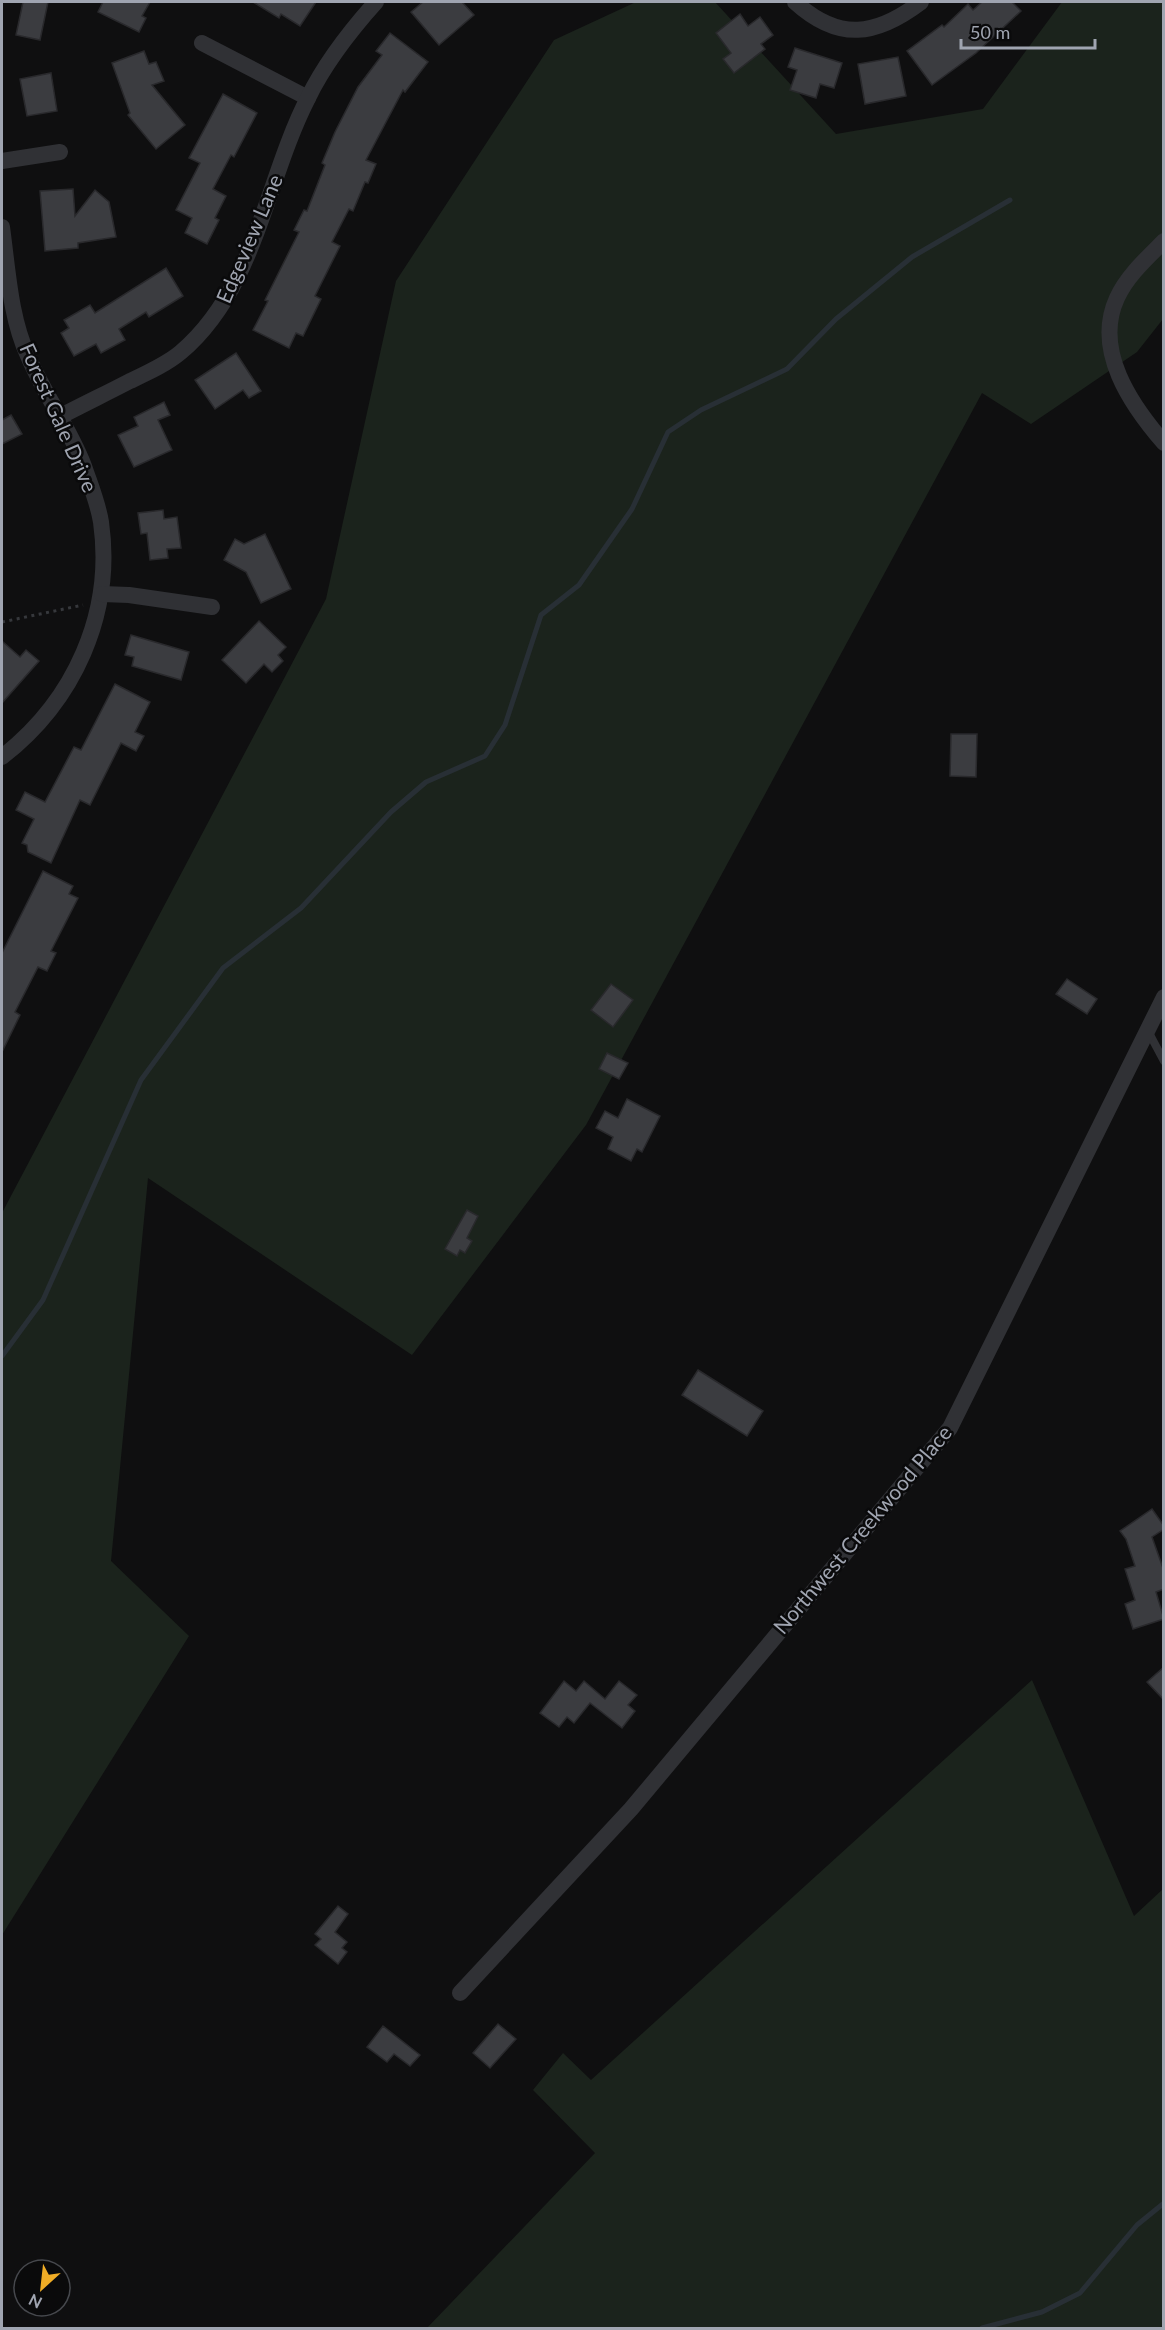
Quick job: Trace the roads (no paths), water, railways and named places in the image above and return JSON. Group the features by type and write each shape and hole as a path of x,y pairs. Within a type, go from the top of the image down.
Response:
{"street":[{"name":"Edgeview Lane","path":"61,416 152,371 180,353 217,314 231,290 246,255 308,98 353,28 375,2"},
{"path":"795,2 825,24 843,29 864,30 883,26 921,2"},
{"path":"202,44 308,98"},
{"path":"2,161 60,152"},
{"name":"Forest Gale Drive","path":"2,227 16,318 27,355 61,416 83,463 101,521 104,573 101,599 78,669 47,714 2,758"},
{"path":"1164,241 1132,275 1118,296 1111,315 1111,346 1116,369 1126,393 1164,443"},
{"path":"101,599 129,596 212,607"},
{"name":"Northwest Creekwood Place","path":"459,1993 631,1809 950,1428 1164,997"}],"lane":[{"path":"1148,1031 1164,1061"}],"waterway":[{"path":"2,1356 43,1300 141,1080 223,968 301,908 391,812 426,782 485,756 505,725 541,615 579,585 632,509 668,432 701,410 787,369 836,319 912,257 1010,200"},
{"path":"982,2328 1042,2312 1080,2293 1137,2225 1164,2203"}]}
